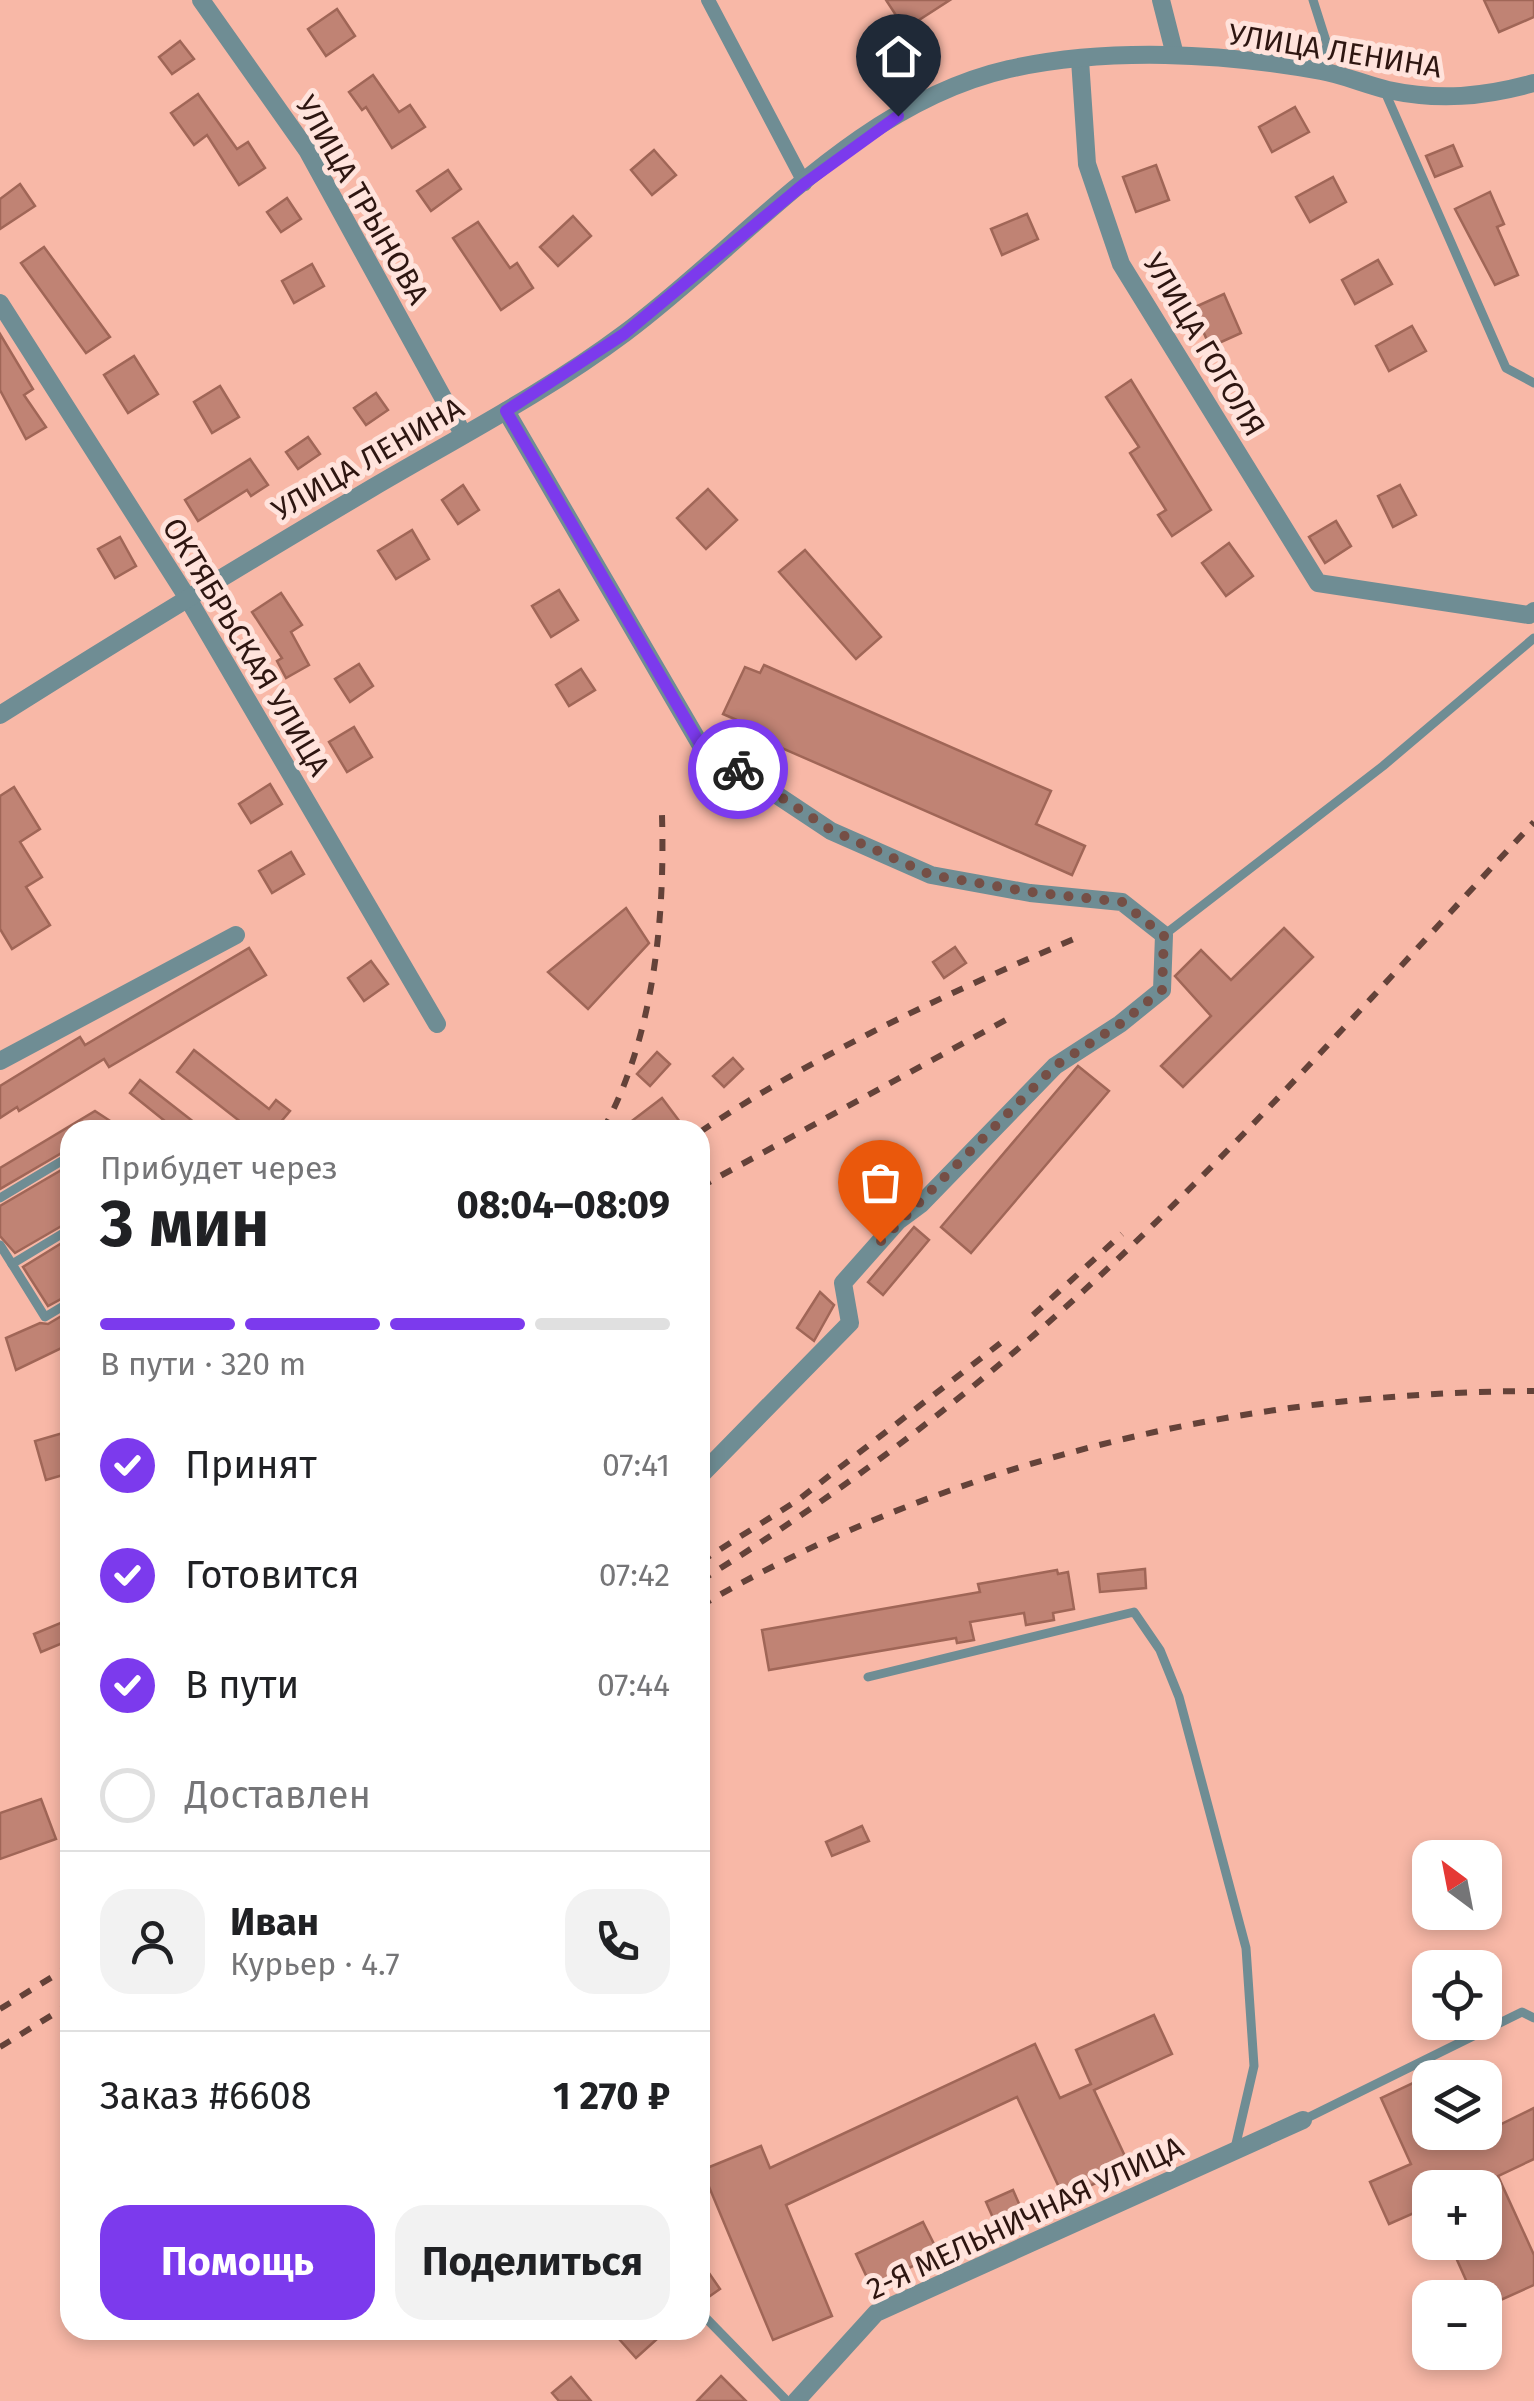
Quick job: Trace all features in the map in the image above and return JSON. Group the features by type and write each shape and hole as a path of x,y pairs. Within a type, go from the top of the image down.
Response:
{"street":[{"name":"УЛИЦА ТРЫНОВА","path":"201,0 307,150 463,434"},
{"path":"708,0 804,184"},
{"path":"1161,0 1175,55"},
{"name":"УЛИЦА ЛЕНИНА","path":"0,714 187,597 506,411 624,334 804,184 866,136 930,97 1008,69 1175,55 1322,71 1384,89 1436,98 1492,95 1534,83"},
{"name":"УЛИЦА ГОГОЛЯ","path":"1080,60 1087,164 1121,264 1318,583 1529,614 1534,611"},
{"name":"ОКТЯБРЬСКАЯ УЛИЦА","path":"0,303 187,597 437,1024"},
{"path":"506,411 700,744 831,830 931,875 1122,902 1164,936 1162,990 1120,1024 1055,1066 921,1204 898,1221 843,1282 850,1322 710,1466"},
{"path":"0,1061 236,934"},
{"name":"2-Я МЕЛЬНИЧНАЯ УЛИЦА","path":"796,2401 876,2313 1302,2120"}],"lane":[{"path":"1314,0 1327,44 1322,71"},
{"path":"1384,89 1506,368 1534,383"},
{"path":"1164,936 1383,766 1534,638"},
{"path":"0,1198 60,1162"},
{"path":"12,1264 60,1235"},
{"path":"0,1246 45,1317 60,1308"},
{"path":"868,1677 1134,1612 1160,1650 1179,1697 1246,1948 1254,2066 1234,2151"},
{"path":"1302,2120 1522,2012 1534,2018"},
{"path":"710,2322 787,2401"}],"building":[{"path":"886,0 950,0 905,29"},
{"path":"1484,0 1534,0 1534,17 1499,32"},
{"path":"337,9 355,36 326,56 308,29"},
{"path":"180,41 194,59 172,74 159,57"},
{"path":"373,75 399,112 410,105 425,127 392,148 366,107 362,110 349,92"},
{"path":"198,94 237,149 248,142 265,168 239,185 207,135 194,145 171,113"},
{"path":"1295,107 1309,132 1272,152 1259,127"},
{"path":"1453,145 1462,166 1435,177 1426,156"},
{"path":"654,150 676,175 652,195 631,170"},
{"path":"1156,165 1169,200 1136,212 1123,177"},
{"path":"448,170 461,189 431,211 417,191"},
{"path":"1333,177 1346,202 1310,222 1296,197"},
{"path":"20,184 35,206 0,229 0,199"},
{"path":"1490,192 1504,224 1497,227 1518,275 1495,285 1455,209"},
{"path":"287,198 301,219 281,232 267,212"},
{"path":"1027,214 1038,239 1002,255 991,229"},
{"path":"573,216 591,236 558,266 540,247"},
{"path":"478,222 510,268 517,263 533,288 501,310 453,238"},
{"path":"44,247 110,337 86,353 21,263"},
{"path":"1378,260 1392,284 1355,304 1342,280"},
{"path":"312,264 324,286 294,303 282,281"},
{"path":"1224,294 1241,333 1210,347 1193,308"},
{"path":"1412,326 1426,351 1389,371 1376,346"},
{"path":"0,334 33,389 24,395 46,427 26,439 0,390"},
{"path":"134,356 158,394 128,413 104,375"},
{"path":"1131,380 1211,510 1172,536 1158,515 1166,510 1130,453 1139,447 1106,397"},
{"path":"220,386 239,417 212,433 194,402"},
{"path":"376,393 388,410 366,425 354,408"},
{"path":"308,437 320,454 298,469 286,452"},
{"path":"250,459 268,485 251,496 247,490 198,521 185,500"},
{"path":"463,485 479,510 458,524 442,500"},
{"path":"1400,485 1416,515 1393,527 1378,496"},
{"path":"708,489 737,520 706,549 677,518"},
{"path":"1336,521 1351,546 1325,563 1309,537"},
{"path":"412,530 429,559 396,579 378,551"},
{"path":"120,537 136,566 115,578 98,549"},
{"path":"1229,543 1253,576 1226,596 1202,563"},
{"path":"805,550 881,637 856,659 779,572"},
{"path":"559,590 578,620 551,637 532,606"},
{"path":"281,593 302,625 291,632 309,665 286,678 277,661 282,658 252,612"},
{"path":"359,664 373,686 350,702 335,679"},
{"path":"764,665 1051,791 1036,824 1085,846 1072,875 743,731 746,724 723,714 745,667 760,673"},
{"path":"581,669 595,690 569,706 556,685"},
{"path":"354,727 372,757 347,772 329,742"},
{"path":"270,784 282,804 251,823 239,804"},
{"path":"14,787 40,829 20,842 42,877 26,887 50,925 12,949 0,929 0,796"},
{"path":"291,852 304,874 272,893 259,871"},
{"path":"626,908 649,943 588,1009 548,972"},
{"path":"1284,928 1313,957 1183,1087 1161,1066 1211,1016 1175,976 1201,950 1231,980"},
{"path":"955,947 966,963 944,978 933,962"},
{"path":"249,948 266,975 109,1067 104,1059 19,1111 17,1107 0,1118 0,1086 80,1037 85,1045"},
{"path":"371,961 388,984 364,1001 348,978"},
{"path":"194,1050 269,1109 276,1100 290,1111 282,1120 238,1120 177,1072"},
{"path":"657,1052 670,1064 650,1086 637,1074"},
{"path":"733,1058 743,1069 724,1087 713,1076"},
{"path":"1078,1066 1109,1091 971,1253 941,1227"},
{"path":"140,1080 191,1120 164,1120 130,1093"},
{"path":"662,1098 678,1120 633,1120"},
{"path":"95,1111 109,1120 80,1120"},
{"path":"60,1132 60,1154 0,1189 0,1168"},
{"path":"60,1171 60,1227 15,1253 0,1236 0,1206"},
{"path":"914,1227 929,1240 883,1295 868,1282"},
{"path":"60,1244 60,1299 48,1306 23,1267"},
{"path":"820,1292 834,1305 814,1341 797,1328"},
{"path":"60,1317 60,1349 16,1370 6,1338 40,1323 48,1324"},
{"path":"60,1434 60,1476 46,1480 35,1441"},
{"path":"1145,1569 1146,1588 1100,1592 1098,1574"},
{"path":"1057,1570 1058,1574 1068,1572 1074,1609 1053,1613 1054,1620 1026,1625 1024,1613 970,1622 974,1640 957,1643 956,1638 769,1670 762,1630 980,1592 978,1584"},
{"path":"60,1623 60,1644 41,1652 34,1634"},
{"path":"41,1799 56,1839 0,1859 0,1813"},
{"path":"862,1826 869,1841 832,1856 826,1842"},
{"path":"1154,2015 1172,2054 1094,2090 1130,2167 1064,2198 1017,2097 786,2205 832,2316 773,2340 710,2189 710,2167 761,2146 770,2168 1035,2044 1060,2098 1091,2084 1076,2050"},
{"path":"1412,2083 1412,2150 1502,2150 1502,2124 1534,2108 1534,2159 1502,2174 1502,2170 1412,2170 1412,2214 1389,2224 1370,2182 1411,2164 1381,2098"},
{"path":"1502,2185 1534,2255 1534,2285 1502,2299 1502,2280 1466,2280 1457,2260 1502,2260"},
{"path":"1013,2190 1028,2224 1001,2236 986,2202"},
{"path":"923,2222 945,2266 921,2278 915,2265 871,2286 856,2254"},
{"path":"710,2274 720,2289 710,2296"},
{"path":"620,2340 656,2340 636,2358"},
{"path":"721,2376 746,2401 697,2401"},
{"path":"571,2377 591,2401 559,2401 552,2393"}],"railway":[{"path":"608,1120 634,1056 653,977 661,895 662,815"},
{"path":"710,1574 879,1460 993,1370 1101,1275 1250,1127 1534,822"},
{"path":"710,1126 790,1076 882,1027 1074,939"},
{"path":"710,1182 1015,1015"},
{"path":"1033,1315 1122,1234"},
{"path":"710,1556 798,1500 1007,1338"},
{"path":"710,1601 796,1555 896,1511 998,1474 1103,1444 1209,1421 1317,1404 1534,1391"},
{"path":"0,2009 60,1972"},
{"path":"0,2047 60,2010"}],"way so far":[{"path":"738,769 831,830 931,875 1122,902 1164,936 1162,990 1120,1024 1055,1066 880,1242"}],"route":[{"path":"738,769 700,744 506,411 624,334 804,184 898,116"}]}
